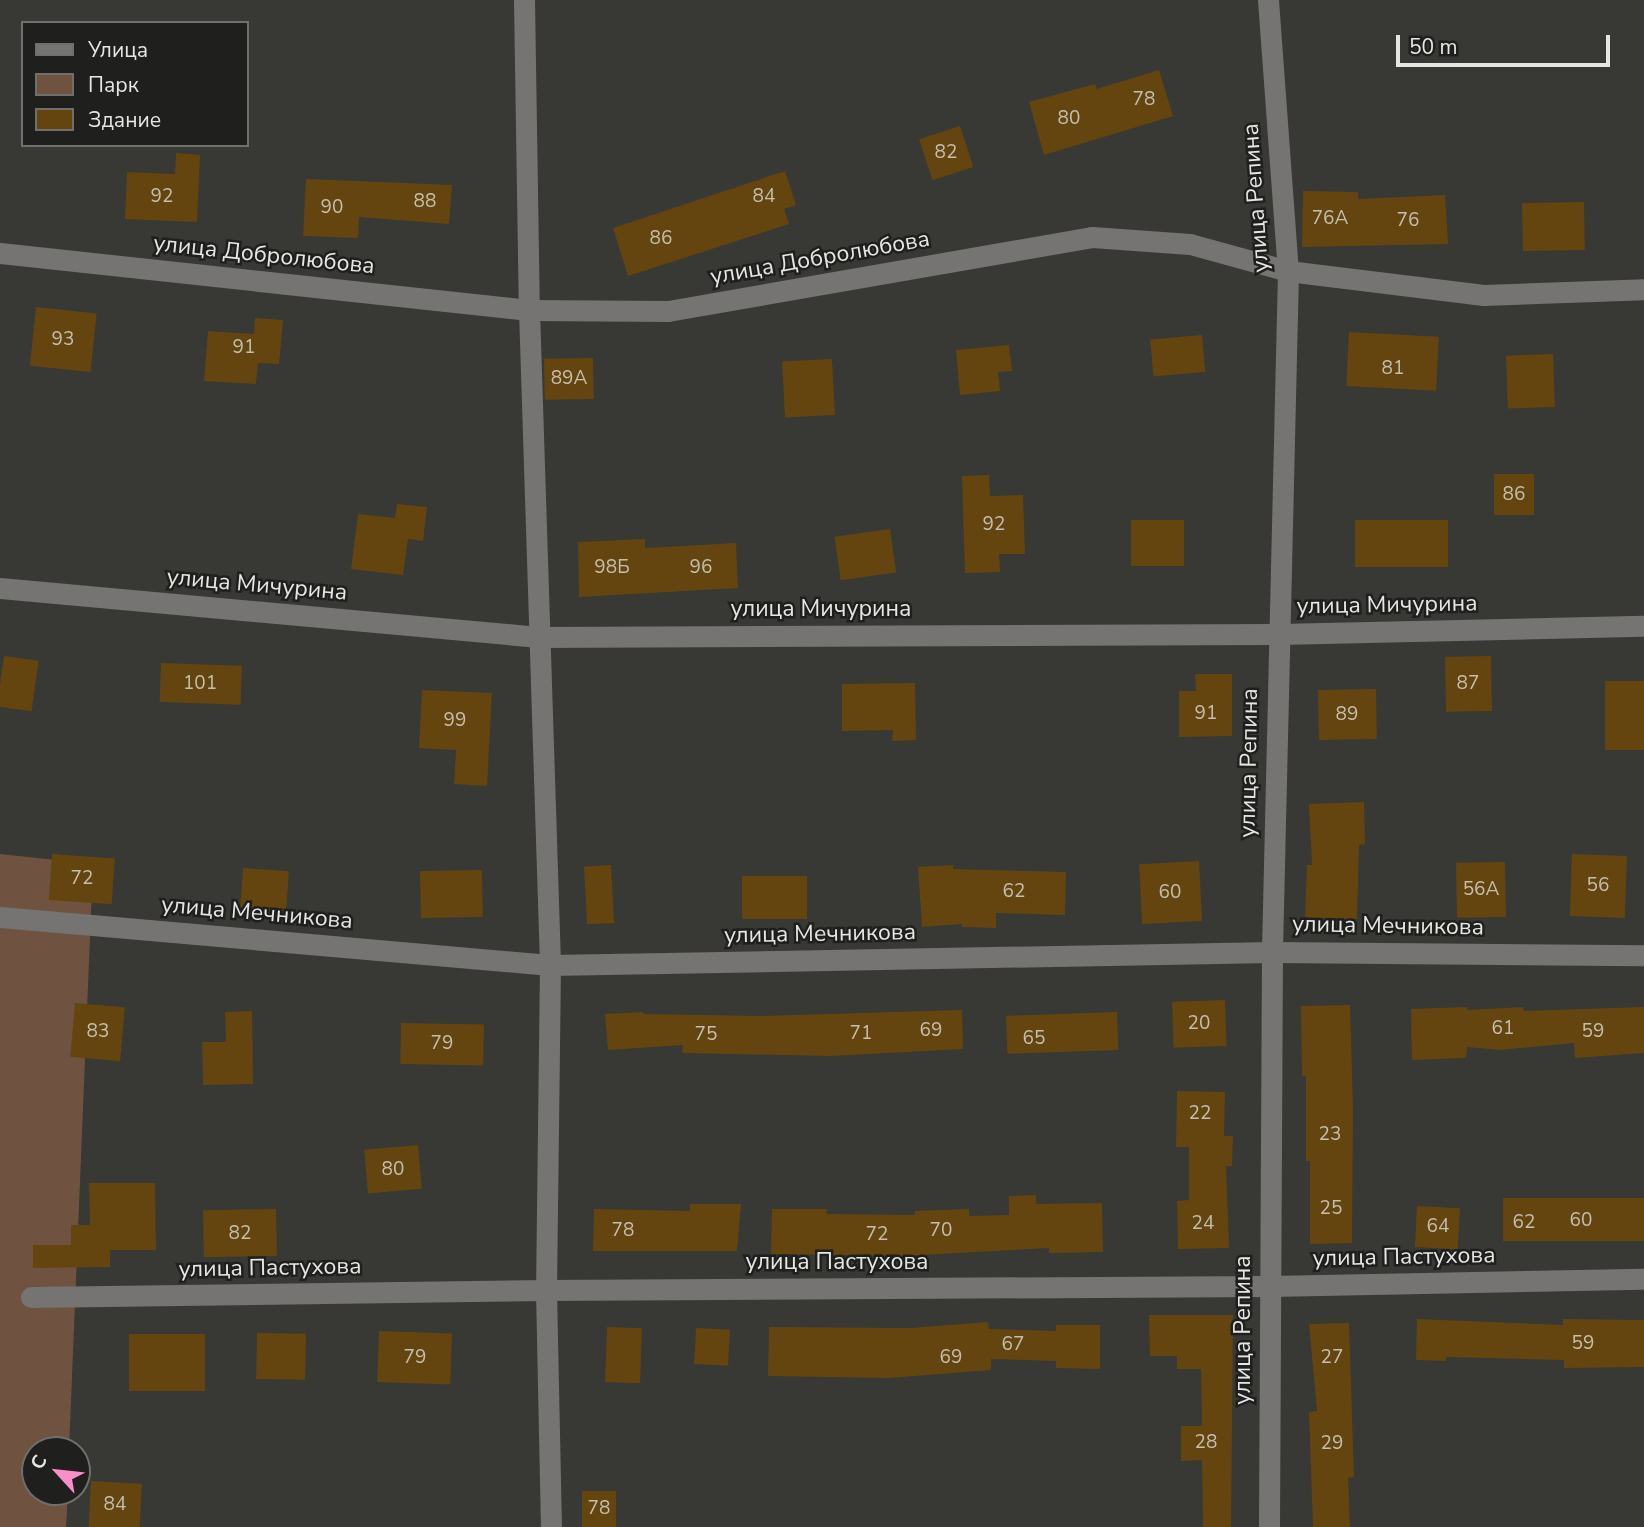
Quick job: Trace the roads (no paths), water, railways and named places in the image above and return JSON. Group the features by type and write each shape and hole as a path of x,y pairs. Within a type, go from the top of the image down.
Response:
{"street":[{"path":"524,0 529,310 550,965 547,1290 551,1527"},
{"name":"улица Репина","path":"1268,0 1288,271 1272,951 1269,1527"},
{"name":"улица Добролюбова","path":"0,253 529,310 668,311 1092,237 1190,244 1288,271 1484,295 1644,289"},
{"name":"улица Мичурина","path":"0,588 539,636 1278,634 1644,626"},
{"name":"улица Мечникова","path":"0,917 550,965 1272,951 1644,955"},
{"name":"улица Пастухова","path":"31,1297 547,1290 1269,1286 1644,1279"}]}
